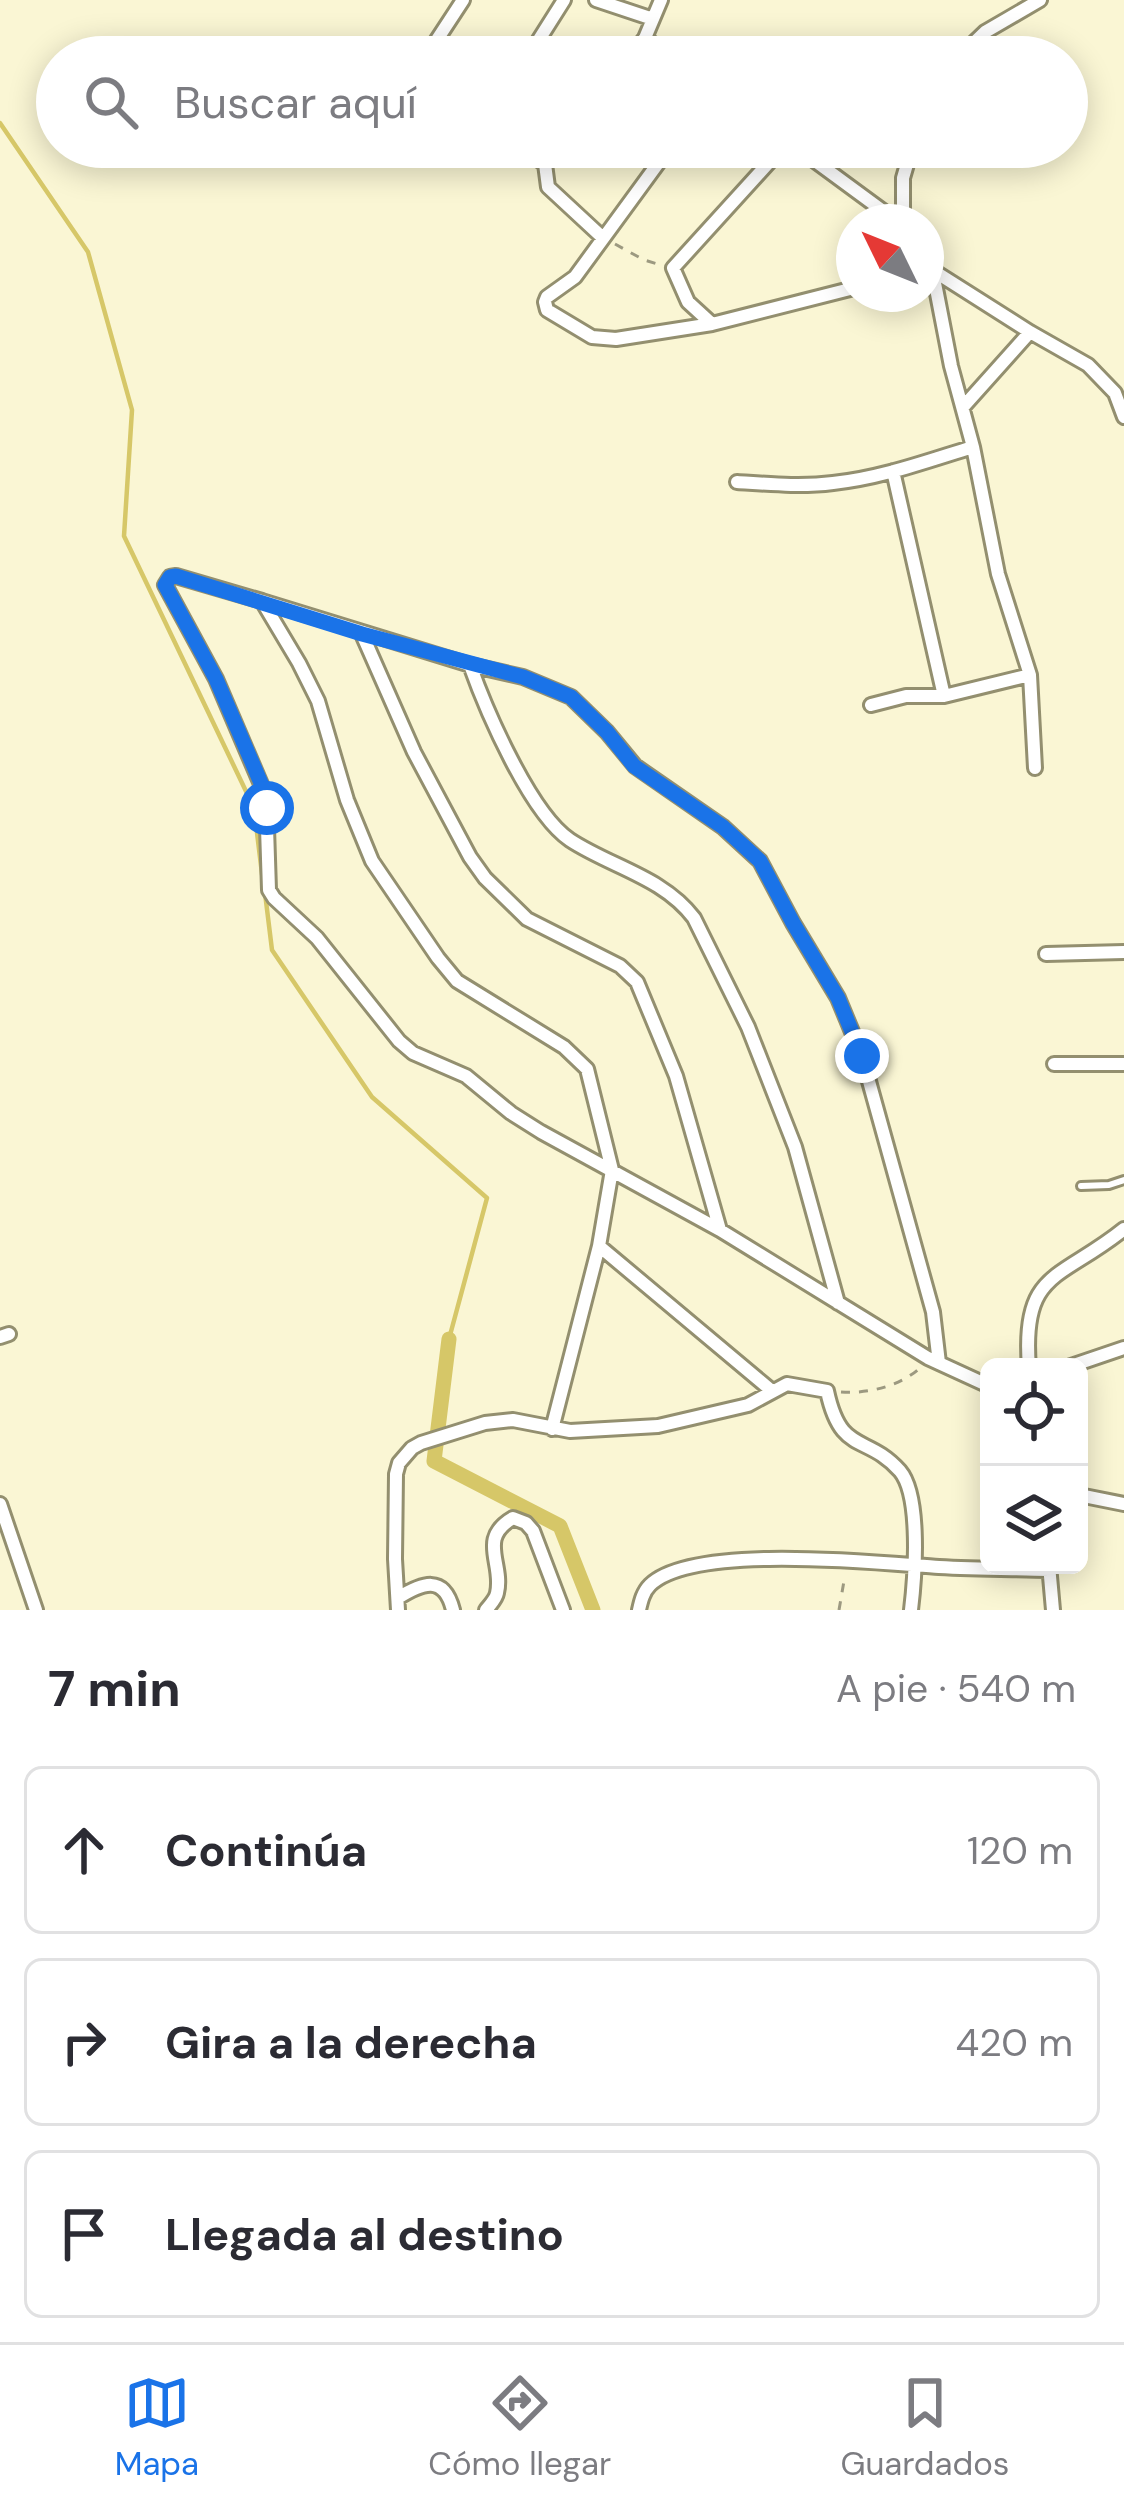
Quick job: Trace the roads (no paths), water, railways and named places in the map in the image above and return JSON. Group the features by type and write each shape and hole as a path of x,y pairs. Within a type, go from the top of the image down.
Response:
{"street":[{"path":"439,36 463,0"},
{"path":"541,36 564,0"},
{"path":"596,0 653,20"},
{"path":"646,36 662,0"},
{"path":"981,36 1040,0"},
{"path":"546,168 548,187 603,238"},
{"path":"655,168 575,277 547,297 547,310 602,340 712,324 836,293"},
{"path":"712,324 688,302 673,268 764,168"},
{"path":"825,168 876,204"},
{"path":"902,204 906,168"},
{"path":"944,279 1088,364 1114,393 1124,417"},
{"path":"938,312 973,447 998,574 1030,675 1035,769"},
{"path":"963,407 1030,332"},
{"path":"737,482 839,483 973,447"},
{"path":"893,472 944,695"},
{"path":"934,1360 933,1312 862,1056 838,998 760,861 723,827 634,766 571,697 523,677 170,577 165,585 216,679 266,796 267,882 274,898 317,938 406,1048 466,1076 511,1113 720,1229 934,1360 980,1382"},
{"path":"262,602 318,700 347,800 372,861 438,958 457,981 564,1047 587,1070 612,1170 599,1246 552,1429"},
{"path":"362,634 414,752 485,878 527,919 620,966 637,982 676,1076 720,1229"},
{"path":"470,664 503,740 549,819 568,838 667,890 694,918 748,1027 795,1147 838,1303"},
{"path":"871,705 906,696 944,695 1030,675"},
{"path":"1046,954 1124,952"},
{"path":"1054,1064 1124,1064"},
{"path":"1029,1358 1029,1316 1035,1296 1056,1275 1124,1228"},
{"path":"599,1246 772,1391"},
{"path":"1088,1360 1124,1348"},
{"path":"398,1604 395,1486 399,1463 422,1443 485,1423 513,1420 570,1432 658,1426 748,1405 788,1384 827,1390 843,1432 898,1468 910,1489 911,1610"},
{"path":"1088,1497 1124,1504"},
{"path":"1,1510 36,1610"},
{"path":"486,1610 497,1592 496,1534 513,1517 533,1531 563,1610"},
{"path":"639,1610 648,1587 659,1579 695,1568 780,1557 980,1566"},
{"path":"1050,1574 1053,1610"},
{"path":"398,1604 422,1583 448,1594 453,1610"}],"lane":[{"path":"1082,1186 1124,1180"}],"waterway":[{"path":"0,123 88,252 132,410 124,536 254,808 263,882"},
{"path":"265,893 272,950 372,1097 487,1198 449,1339"},
{"path":"449,1339 434,1461 560,1526 593,1610"}]}
